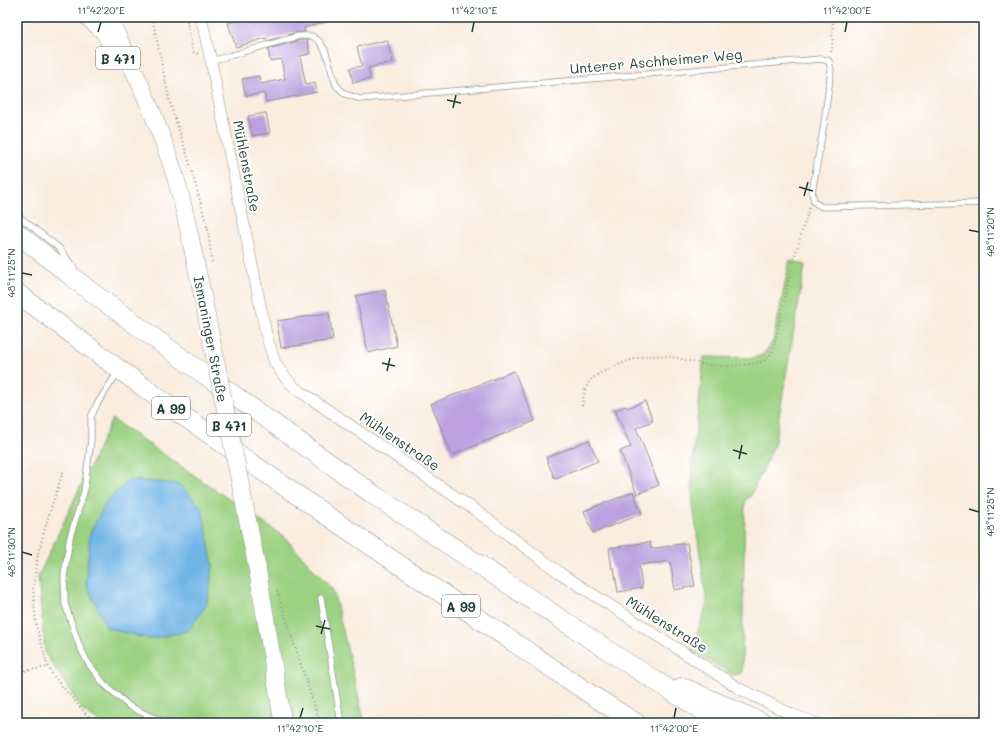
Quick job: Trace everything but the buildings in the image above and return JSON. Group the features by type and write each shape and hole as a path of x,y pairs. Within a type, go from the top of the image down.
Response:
{"highway":[{"path":"17,234 90,291 187,362 380,499 621,659 722,723"},
{"name":"A 99","path":"17,293 179,414 593,696 636,723"},
{"path":"621,659 763,723"},
{"path":"593,696 624,723"}],"main road":[{"name":"B 471","path":"87,17 104,32 131,84 148,100"},
{"path":"108,17 148,100"},
{"name":"B 471","path":"122,17 146,75 148,100"},
{"name":"Ismaninger Straße","path":"148,100 167,152 177,186 200,282 257,567 283,723"}],"street":[{"name":"Mühlenstraße","path":"201,17 266,334 275,363 284,376 295,388 475,510 560,573 740,689 791,714 815,723"}],"lane":[{"name":"Unterer Aschheimer Weg","path":"211,61 299,36 312,36 319,41 325,50 336,85 345,94 360,99 822,59 828,61"},
{"path":"828,61 831,70 824,124 812,192 814,202 822,207 984,203"},
{"path":"17,215 59,248 90,291"},
{"path":"120,370 97,404 91,417 91,440 84,492 70,537 64,576 65,604 79,645 88,663 104,684 129,706 147,715 169,723"},
{"path":"321,598 341,723"}],"path":[{"path":"152,17 170,103 190,164 208,230 212,266"},
{"path":"828,61 832,49 833,17"},
{"path":"582,406 583,396 587,384 597,374 646,356 663,356 718,366 752,364 766,360 773,351 792,265 808,209 814,202"},
{"path":"64,472 49,514 38,554 33,589 36,625 48,667 66,691 96,723"},
{"path":"275,586 320,723"},
{"path":"17,672 48,667"}],"green space":[{"path":"790,260 805,265 774,445 750,497 745,500 742,673 734,675 691,651 707,603 693,505 691,474 704,357 753,358 763,355 773,341"},
{"path":"112,419 284,537 333,590 365,723 101,723 83,711 45,653 38,577"}],"water":[{"path":"129,480 179,484 202,508 213,566 207,604 188,631 150,639 107,628 86,584 90,533 107,501"}]}
